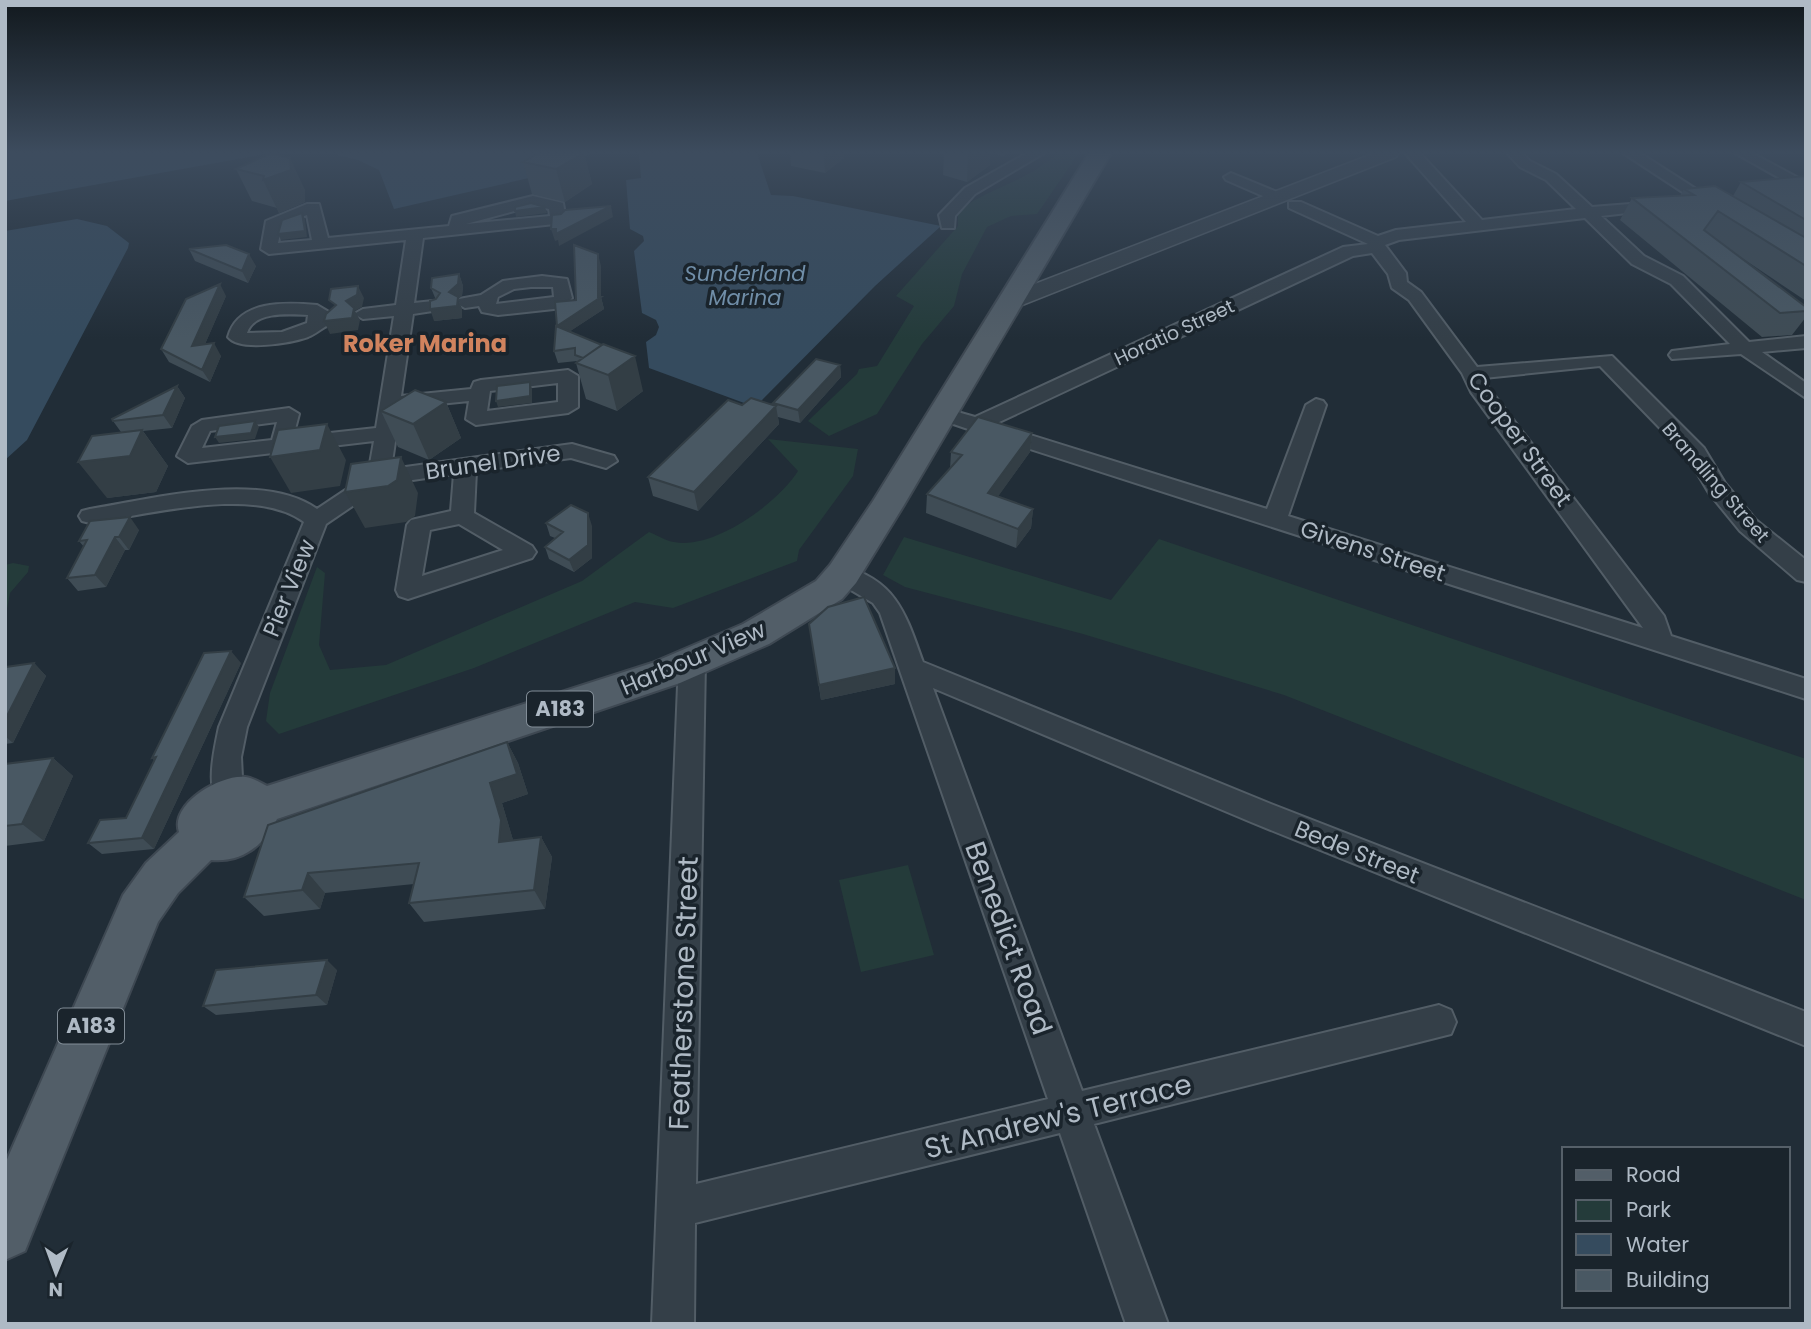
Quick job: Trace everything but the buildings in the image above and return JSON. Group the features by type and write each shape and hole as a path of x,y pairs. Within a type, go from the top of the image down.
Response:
{"main road":[{"name":"Harbour View","path":"230,814 591,699 692,662 756,634 829,590 843,574 1062,215"},
{"name":"A183","path":"5,1231 140,910 162,878 230,814"}],"street":[{"path":"947,215 948,225"},
{"path":"1009,303 1248,215"},
{"path":"1315,215 1376,245 1396,235 1567,215"},
{"path":"1468,215 1478,226"},
{"path":"1594,215 1638,260 1677,280 1744,348 1806,392"},
{"path":"321,245 558,220"},
{"path":"316,520 359,495 379,478 402,309 415,236"},
{"name":"Cooper Street","path":"1376,245 1397,273 1398,284 1415,296 1472,373 1478,388 1530,460 1564,499 1655,622 1659,642"},
{"name":"Horatio Street","path":"975,425 1349,251 1376,245"},
{"path":"465,303 487,300"},
{"path":"363,314 433,306"},
{"path":"1679,355 1806,342"},
{"name":"Brandling Street","path":"1472,373 1605,360 1696,453 1704,472 1765,542 1806,574"},
{"path":"389,402 480,394"},
{"path":"1275,520 1316,405"},
{"name":"Givens Street","path":"940,414 1806,689"},
{"path":"281,445 385,433"},
{"name":"Brunel Drive","path":"379,478 572,451 606,461"},
{"path":"462,516 466,466"},
{"name":"Pier View","path":"90,516 221,500 265,498 294,505 316,520 233,727 227,757 230,814"},
{"path":"462,516 524,552 408,590 419,525 462,516"},
{"name":"Benedict Road","path":"843,574 882,597 892,611 1147,1324"},
{"name":"Featherstone Street","path":"673,1324 692,662"},
{"name":"Bede Street","path":"911,668 1261,813 1806,1029"},
{"name":"St Andrew's Terrace","path":"676,1208 1439,1022"}],"green space":[{"path":"958,215 1024,215 1011,216 987,227 962,274 954,306 922,344 877,414 829,436 808,421 859,369 877,366 914,306 896,296 958,226"},
{"path":"768,439 858,449 853,476 799,550 797,561 673,608 635,602 474,668 279,734 266,721 270,693 317,567 325,573 319,645 330,670 386,665 582,581 649,532 671,541 690,543 707,539 744,522 776,497 798,471"},
{"path":"904,537 1111,600 1159,539 1806,759 1806,900 1284,695 1083,634 905,587 883,575"},
{"path":"13,563 29,566 28,572 10,593 5,620 5,565"},
{"path":"908,865 934,955 861,972 839,880"}],"water":[{"name":"Sunderland Marina","path":"629,215 887,215 941,226 875,286 755,407 649,368 646,342 656,335 659,327 656,320 642,313 634,251 644,241 643,236 630,229"},
{"path":"77,219 107,226 129,243 128,248 27,440 5,460 5,231"}],"district":[{"name":"Roker Marina","path":"425,344"}]}
